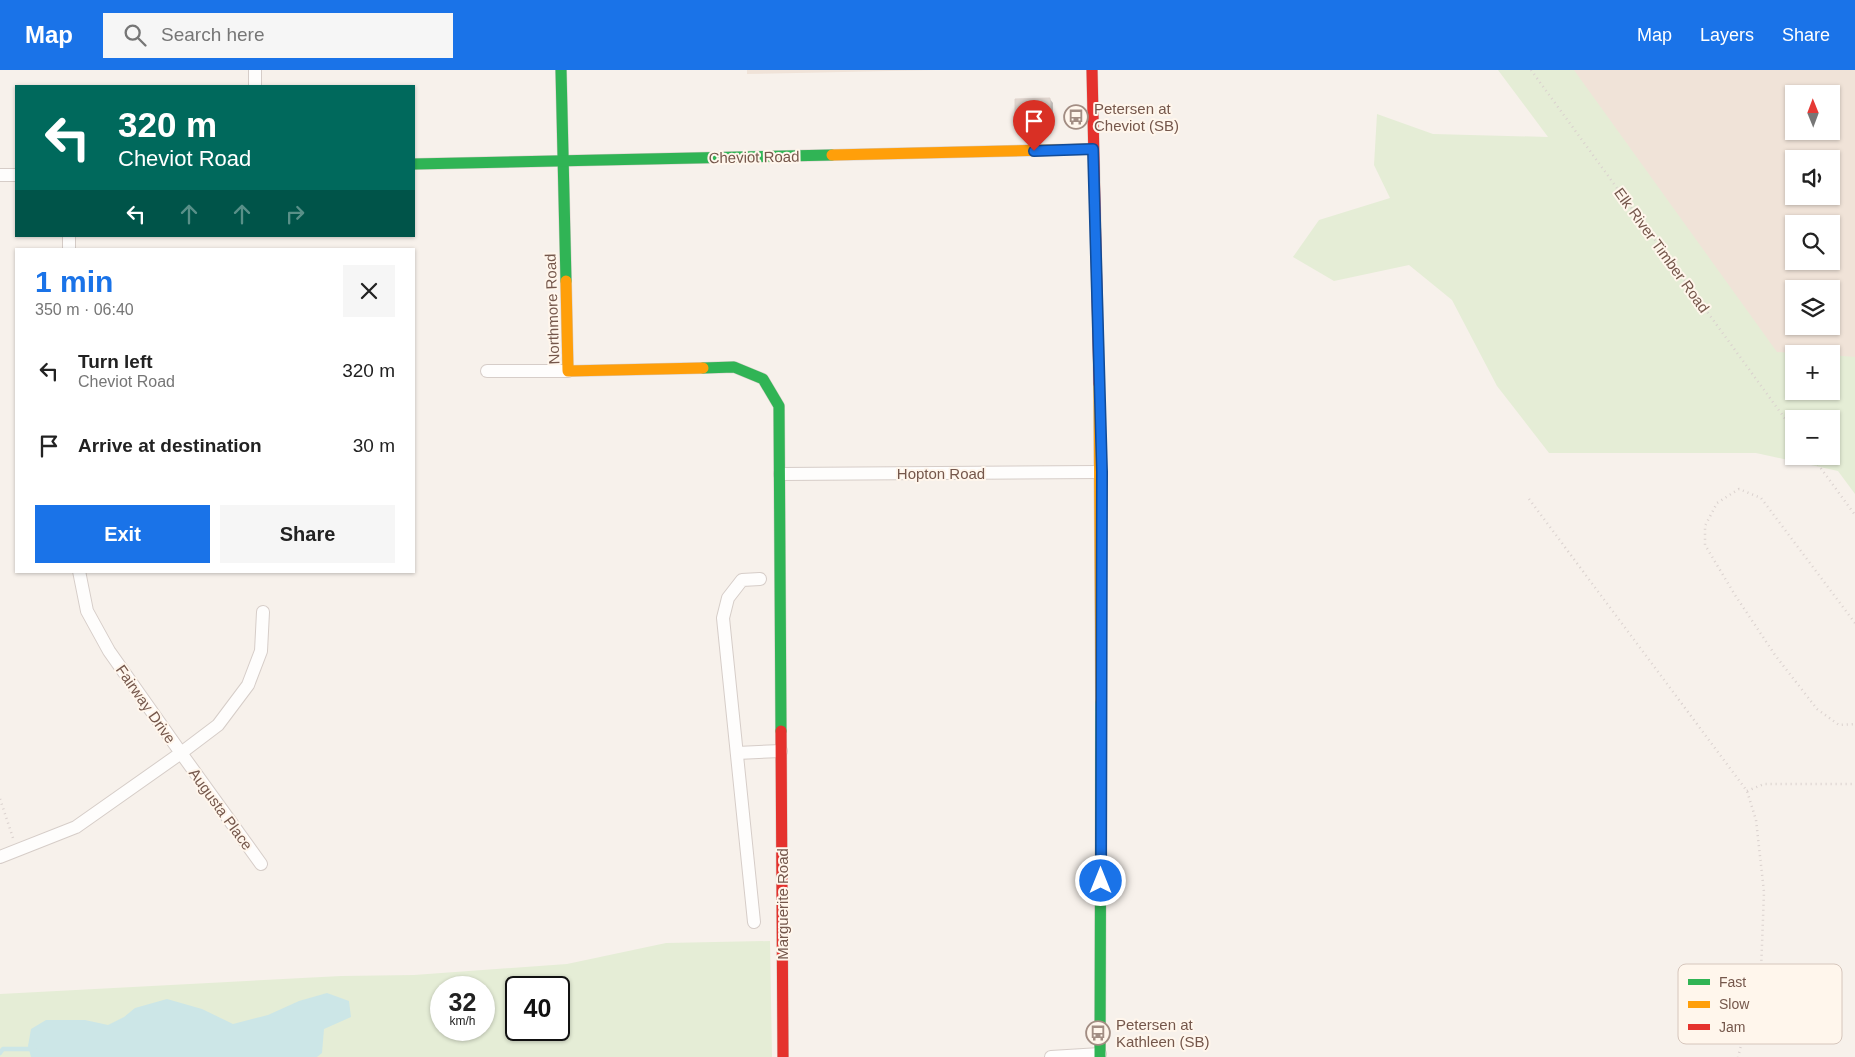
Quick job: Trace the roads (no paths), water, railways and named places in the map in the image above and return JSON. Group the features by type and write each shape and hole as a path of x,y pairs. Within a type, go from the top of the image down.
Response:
{"street":[{"path":"255,70 255,85"},
{"name":"Northmore Road","path":"560,70 568,371 734,367 763,380 779,406 780,474"},
{"path":"1051,1057 1100,1056 1102,472 1092,70"},
{"name":"Cheviot Road","path":"415,164 1093,149"},
{"path":"0,175 15,175"},
{"path":"487,371 568,371"},
{"name":"Hopton Road","path":"780,474 1102,472"},
{"name":"Marguerite Road","path":"780,474 783,1057"},
{"name":"Fairway Drive","path":"0,857 76,827 180,753 109,651 87,611 79,573"},
{"name":"Marguerite Road","path":"754,922 723,618 728,598 742,580 760,579"},
{"path":"180,753 218,725 248,685 261,651 263,612"},
{"path":"737,753 781,751"},
{"name":"Augusta Place","path":"180,753 261,864"}],"water":[{"path":"327,993 349,1001 351,1017 324,1029 322,1053 317,1057 31,1057 28,1046 31,1029 46,1020 85,1020 108,1025 124,1017 135,1008 167,999 202,1009 233,1024 268,1015 299,1001"}],"waterway":[{"path":"0,1053 3,1049 34,1049"}],"place":[{"name":"Petersen at Cheviot (SB)","path":"1076,117"},
{"name":"Petersen at Kathleen (SB)","path":"1098,1033"}]}
